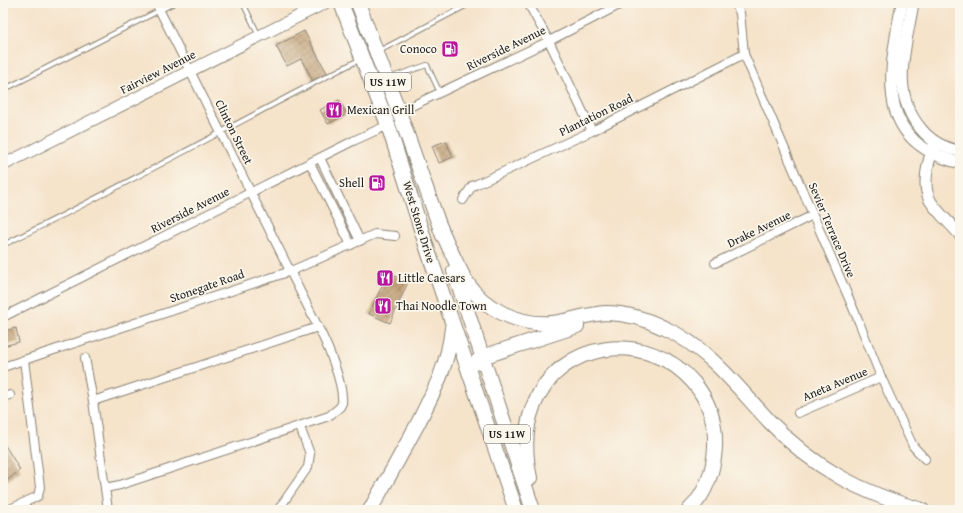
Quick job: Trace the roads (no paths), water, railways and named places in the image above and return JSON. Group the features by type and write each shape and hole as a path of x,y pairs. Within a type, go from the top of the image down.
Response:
{"highway":[{"name":"West Stone Drive","path":"341,3 388,125 452,323 516,510"},
{"name":"West Stone Drive","path":"358,3 440,227 533,510"},
{"path":"362,59 374,70 389,108 399,112"},
{"path":"388,125 394,127 400,133 424,200 433,209"},
{"path":"440,227 467,282 487,304 508,315 540,323 552,323 605,314 620,314 664,327 700,349 717,364 770,422 815,461 843,480 867,492 922,510"},
{"path":"469,373 470,368 482,357 569,328 593,322 619,319 643,320"},
{"path":"370,510 404,450 440,381 450,345 452,323"},
{"path":"537,510 526,457 526,432 533,406 547,382 568,363 592,352 620,348 636,349 666,359 677,367 698,388 711,413 716,440 712,469 702,495 689,510"}],"street":[{"name":"Fairview Avenue","path":"3,165 325,3"},
{"path":"528,3 549,41 592,131"},
{"name":"Riverside Avenue","path":"399,112 440,94 549,41 623,3"},
{"name":"Sevier Terrace Drive","path":"735,3 740,12 744,54 880,377 913,446 925,459"},
{"path":"902,3 890,84 893,102 900,121 909,134 931,153 960,163"},
{"path":"913,3 902,72 903,96 913,119 923,131 936,142 960,152"},
{"name":"Clinton Street","path":"158,6 191,70 250,193 325,340 340,386 342,402 334,413 300,427"},
{"name":"Plantation Road","path":"463,200 472,186 592,131 744,54"},
{"name":"Riverside Avenue","path":"3,317 388,125"},
{"path":"936,142 931,153 926,187 930,201 960,235"},
{"path":"320,158 360,241"},
{"path":"310,163 351,246"},
{"name":"Drake Avenue","path":"715,263 813,215"},
{"name":"Stonegate Road","path":"3,367 291,271 351,246 375,234 395,236"},
{"path":"93,401 318,327"},
{"path":"85,358 93,401 108,510"},
{"path":"8,510 38,496 40,487 24,360"},
{"name":"Aneta Avenue","path":"798,413 880,377"},
{"path":"105,488 120,485 300,427 310,454 308,467 278,510"}],"lane":[{"path":"3,90 158,6 174,3"},
{"path":"243,3 259,36"},
{"path":"377,52 471,3"},
{"path":"3,245 64,216 220,132 362,59"},
{"path":"387,79 427,65 440,94"}],"place":[{"name":"Conoco","path":"450,49"},
{"name":"Mexican Grill","path":"334,110"},
{"name":"Shell","path":"377,183"},
{"name":"Little Caesars","path":"385,278"},
{"name":"Thai Noodle Town","path":"383,306"}]}
